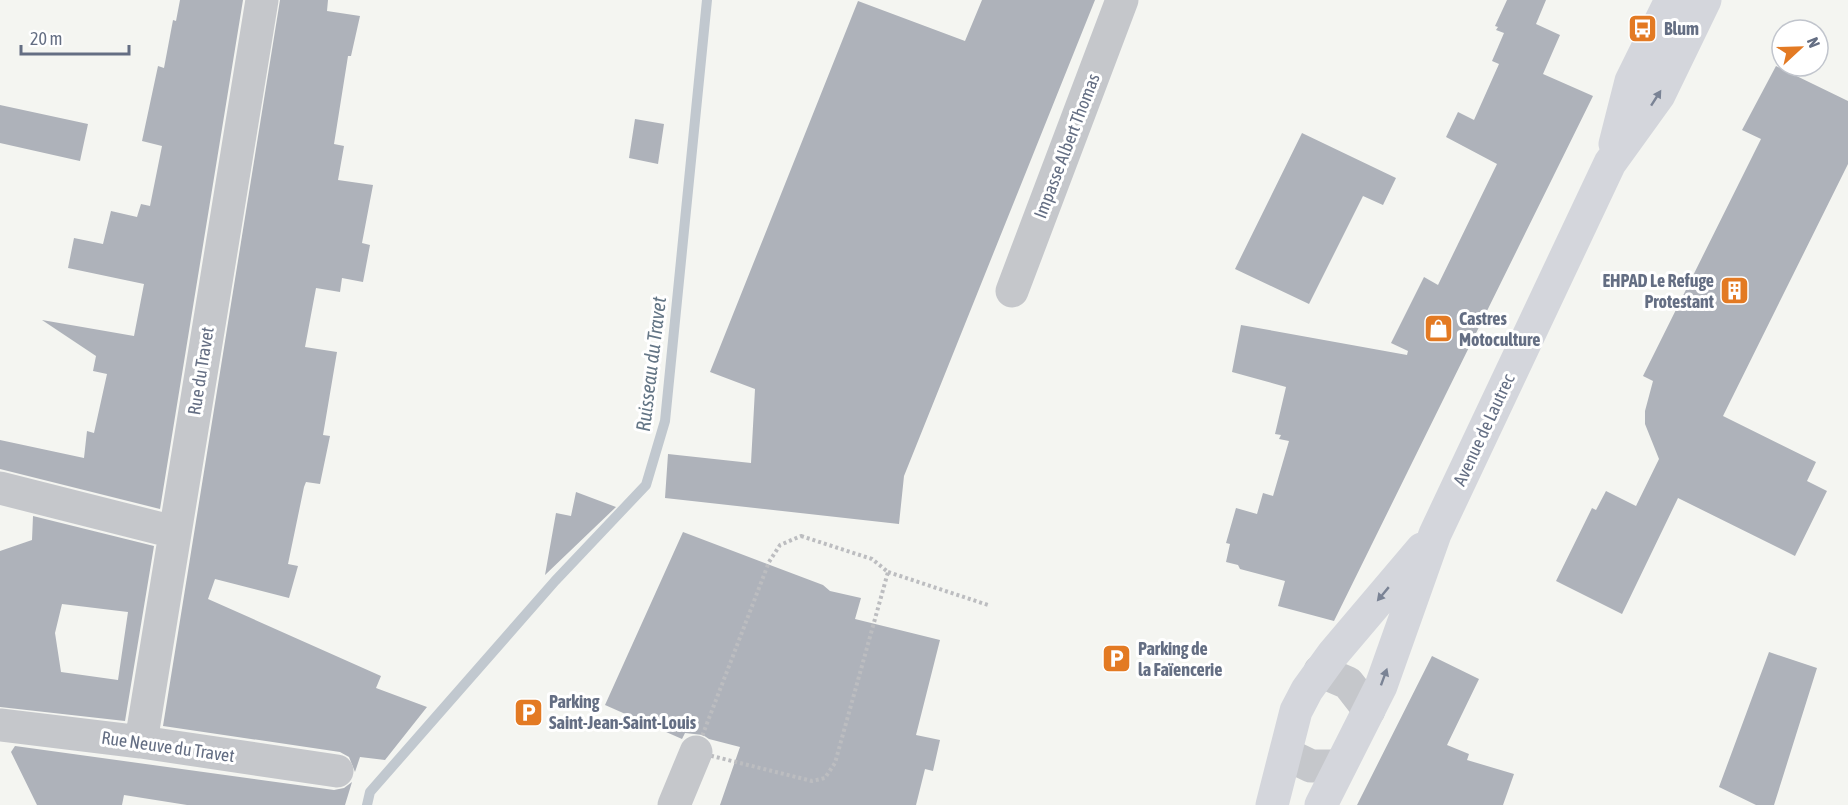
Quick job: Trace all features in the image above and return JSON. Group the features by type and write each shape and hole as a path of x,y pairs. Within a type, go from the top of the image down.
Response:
{"main road":[{"name":"Avenue de Lautrec","path":"1610,163 1631,81 1671,0"},
{"name":"Avenue de Lautrec","path":"1321,805 1381,686 1435,534 1610,163 1659,94 1705,0"},
{"name":"Avenue de Lautrec","path":"1272,805 1296,711 1320,671 1435,534"}],"street":[{"name":"Rue du Travet","path":"141,742 262,0"},
{"name":"Impasse Albert Thomas","path":"1012,291 1122,0"},
{"path":"0,488 174,532"},
{"path":"1320,671 1348,683 1369,710"},
{"name":"Rue Neuve du Travet","path":"0,725 141,742 337,771"},
{"path":"674,805 696,752"},
{"path":"1286,754 1311,766 1340,766"}],"path":[{"path":"888,572 835,763 825,778 812,781 696,752 769,562 780,545 801,536 872,559 888,572 988,605"}],"building":[{"path":"180,0 243,0 160,509 0,469 0,440 84,458 87,431 94,433 107,374 93,371 96,356 42,320 134,336 144,284 68,268 74,238 103,244 111,211 137,217 141,204 150,206 162,146 142,141 158,66 164,68 173,20 176,21"},
{"path":"280,0 328,0 327,11 360,16 351,56 348,56 334,144 344,146 338,180 373,185 362,243 370,245 363,282 342,278 340,292 316,288 305,347 337,352 323,435 330,436 320,484 306,482 304,487 288,564 298,566 289,598 215,579 208,599 381,676 376,688 427,707 385,760 360,757 355,772 349,757 340,752 163,726"},
{"path":"982,0 1095,0 904,476 899,524 665,498 668,454 751,463 755,389 710,372 858,1 965,41"},
{"path":"1507,0 1546,0 1536,24 1560,35 1543,74 1593,96 1334,621 1278,606 1285,581 1240,569 1238,565 1226,562 1230,544 1226,543 1236,508 1257,514 1263,493 1273,496 1289,441 1279,439 1281,435 1275,434 1286,387 1232,372 1241,325 1407,355 1408,351 1391,343 1424,277 1438,285 1497,164 1446,137 1458,112 1474,120 1499,64 1492,61 1504,33 1496,30 1498,27 1495,26"},
{"name":"EHPAD Le Refuge Protestant","path":"1770,77 1801,78 1848,101 1848,164 1723,416 1816,462 1807,481 1827,491 1795,556 1678,498 1622,614 1556,581 1592,508 1596,510 1606,491 1636,506 1659,459 1645,424 1645,411 1653,381 1643,376 1761,139 1742,130"},
{"path":"0,105 88,124 80,161 0,143"},
{"path":"635,119 664,124 658,164 629,158"},
{"path":"1302,133 1396,178 1383,205 1363,196 1309,304 1235,269"},
{"path":"576,492 616,507 545,575 556,513 571,516"},
{"path":"33,516 154,546 125,721 0,707 0,551 32,540","holes":["62,604 128,612 118,680 61,672 55,633"]},
{"path":"683,532 823,585 830,591 861,598 855,619 940,640 916,735 940,740 933,771 925,769 916,805 720,805 740,747 709,739 703,735 685,733 682,739 605,705"},
{"path":"1769,652 1817,668 1774,805 1756,805 1719,787"},
{"path":"1432,656 1479,679 1447,745 1469,754 1467,760 1514,774 1503,805 1357,805"},
{"path":"15,746 334,790 344,788 352,782 345,805 187,805 124,795 122,805 37,805 11,752"}],"waterway":[{"name":"Ruisseau du Travet","path":"367,805 370,792 555,581 646,485 665,421 707,0"}],"place":[{"name":"Blum","path":"1643,29"},
{"name":"EHPAD Le Refuge Protestant","path":"1735,291"},
{"name":"Castres Motoculture","path":"1438,329"},
{"name":"Parking de la Faïencerie","path":"1117,659"},
{"name":"Parking Saint-Jean-Saint-Louis","path":"528,712"}]}
